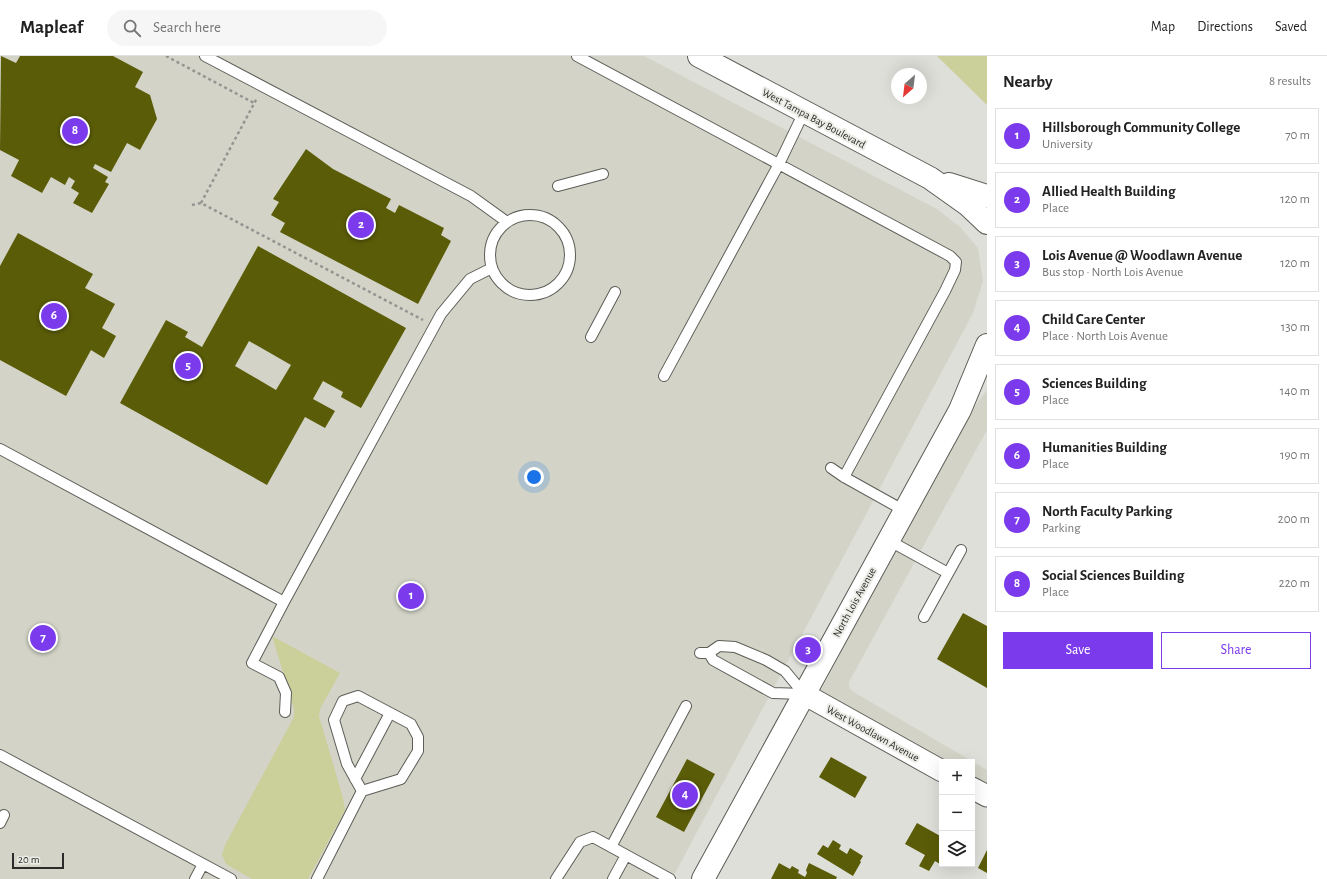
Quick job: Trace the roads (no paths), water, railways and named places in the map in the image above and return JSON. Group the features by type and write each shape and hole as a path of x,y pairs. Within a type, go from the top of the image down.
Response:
{"street":[{"name":"West Tampa Bay Boulevard","path":"699,56 930,178 968,205 987,223"},
{"name":"West Tampa Bay Boulevard","path":"930,178 987,196"},
{"name":"North Lois Avenue","path":"703,879 960,410 987,345"},
{"name":"North Lois Avenue","path":"960,410 987,375"},
{"name":"West Woodlawn Avenue","path":"804,694 939,769"},
{"path":"975,790 987,796"}],"lane":[{"path":"205,56 471,196 507,222"},
{"path":"577,56 950,256 956,262 955,270 945,291 844,477"},
{"path":"664,376 779,164 804,112"},
{"path":"558,186 603,174"},
{"path":"532,214 545,217 556,224 565,234 570,246 571,259 567,272 559,283 548,291 535,295 521,294 509,288 499,279 492,268 490,255 492,242 498,231 507,222 519,216 532,214"},
{"path":"285,712 286,693 279,677 252,663 440,314 470,279 492,268"},
{"path":"591,336 615,292"},
{"path":"0,449 284,602"},
{"path":"831,468 904,511"},
{"path":"888,540 948,573"},
{"path":"924,617 961,550"},
{"path":"719,646 735,647 785,671 804,694 773,693 713,660 705,653 719,646"},
{"path":"317,879 362,791 401,779 418,751 418,737 411,724 358,696 343,701 334,720 347,764 362,791"},
{"path":"611,847 686,706"},
{"path":"355,779 390,713"},
{"path":"0,755 231,879"},
{"path":"556,879 580,842 592,837 670,879"},
{"path":"613,879 626,855"},
{"path":"194,879 203,864"}],"place":[{"name":"Social Sciences Building","path":"75,131"},
{"name":"Allied Health Building","path":"361,225"},
{"name":"Humanities Building","path":"54,316"},
{"name":"Sciences Building","path":"188,366"},
{"name":"Hillsborough Community College","path":"411,596"},
{"name":"North Faculty Parking","path":"43,638"},
{"name":"Lois Avenue @ Woodlawn Avenue","path":"808,650"},
{"name":"Child Care Center","path":"685,795"}]}
